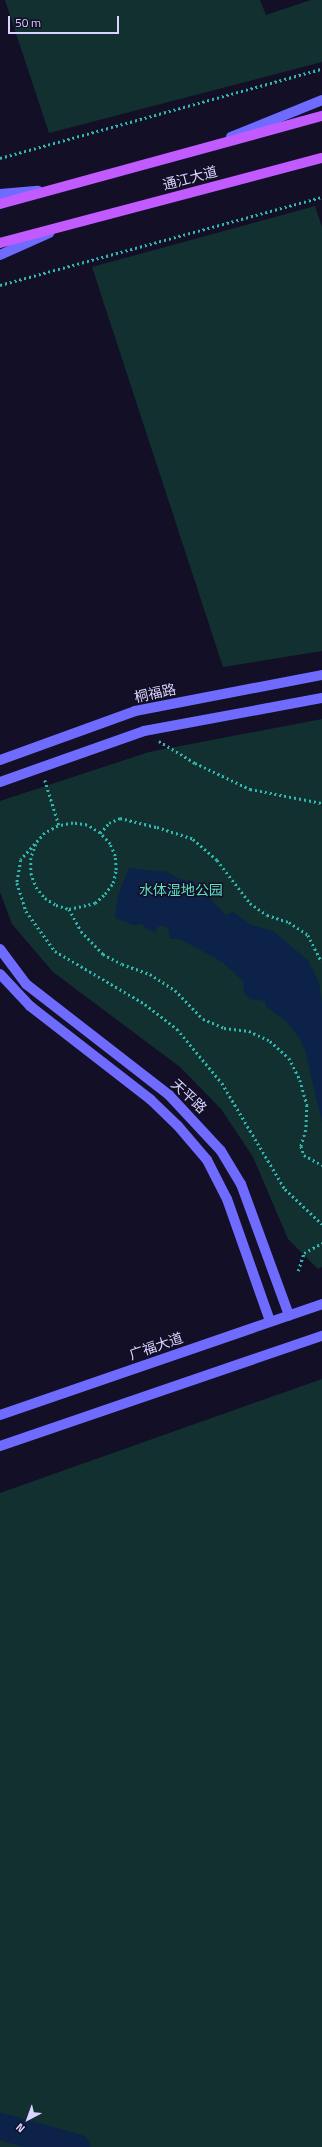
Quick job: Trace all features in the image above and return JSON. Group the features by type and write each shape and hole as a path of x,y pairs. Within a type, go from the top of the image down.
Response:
{"main road":[{"name":"通江大道","path":"0,204 322,116"},
{"name":"通江大道","path":"0,243 321,159"}],"street":[{"name":"通江大道","path":"205,148 322,100"},
{"name":"通江大道","path":"0,194 52,190"},
{"name":"通江大道","path":"0,255 69,224"},
{"name":"桐福路","path":"0,760 135,711 322,675"},
{"path":"0,782 144,731 322,698"},
{"name":"天平路","path":"0,949 26,984 169,1095 221,1151 241,1184 289,1315"},
{"name":"天平路","path":"0,974 30,1006 151,1100 178,1126 207,1160 227,1199 270,1321"},
{"name":"广福大道","path":"0,1415 322,1304"},
{"path":"0,1446 322,1336"}],"path":[{"path":"0,158 322,69"},
{"path":"0,285 322,197"},
{"path":"160,741 195,763 250,789 294,796 322,803"},
{"path":"44,780 58,826"},
{"path":"100,833 109,824 120,818 158,827 193,839 217,860 250,903 267,915 289,922 308,935 322,962"},
{"path":"36,844 31,858 31,873 36,887 45,898 56,905 69,909 95,903 106,894 113,883 116,870 115,856 110,844 100,833 87,825 73,823 58,826 46,833 20,860 17,883 26,911 55,951 145,1004 177,1028 222,1083 285,1188 322,1224"},
{"path":"69,909 81,931 103,954 122,964 150,974 175,990 203,1019 224,1028 249,1031 270,1041 289,1058 300,1080 307,1105 306,1130 301,1146 304,1155 322,1165"},
{"path":"298,1271 304,1253 322,1243"}],"green space":[{"path":"5,0 260,0 266,15 311,0 322,0 322,62 49,133"},
{"path":"315,206 322,227 322,651 223,667 92,267"},
{"name":"水体湿地公园","path":"322,719 322,1267 318,1269 288,1239 253,1157 221,1109 180,1067 53,972 12,924 0,892 0,801 149,752"},
{"path":"322,1379 322,2147 0,2147 0,1493"}],"water":[{"path":"129,868 168,872 179,879 193,881 226,915 233,912 251,925 273,931 308,960 319,983 322,1004 322,1122 305,1050 299,1037 286,1021 265,1006 265,1001 250,999 244,992 243,981 222,962 180,939 170,939 168,928 162,926 157,927 156,932 146,929 142,924 133,925 115,918 118,895"}],"waterway":[{"path":"0,2126 76,2147"}]}
